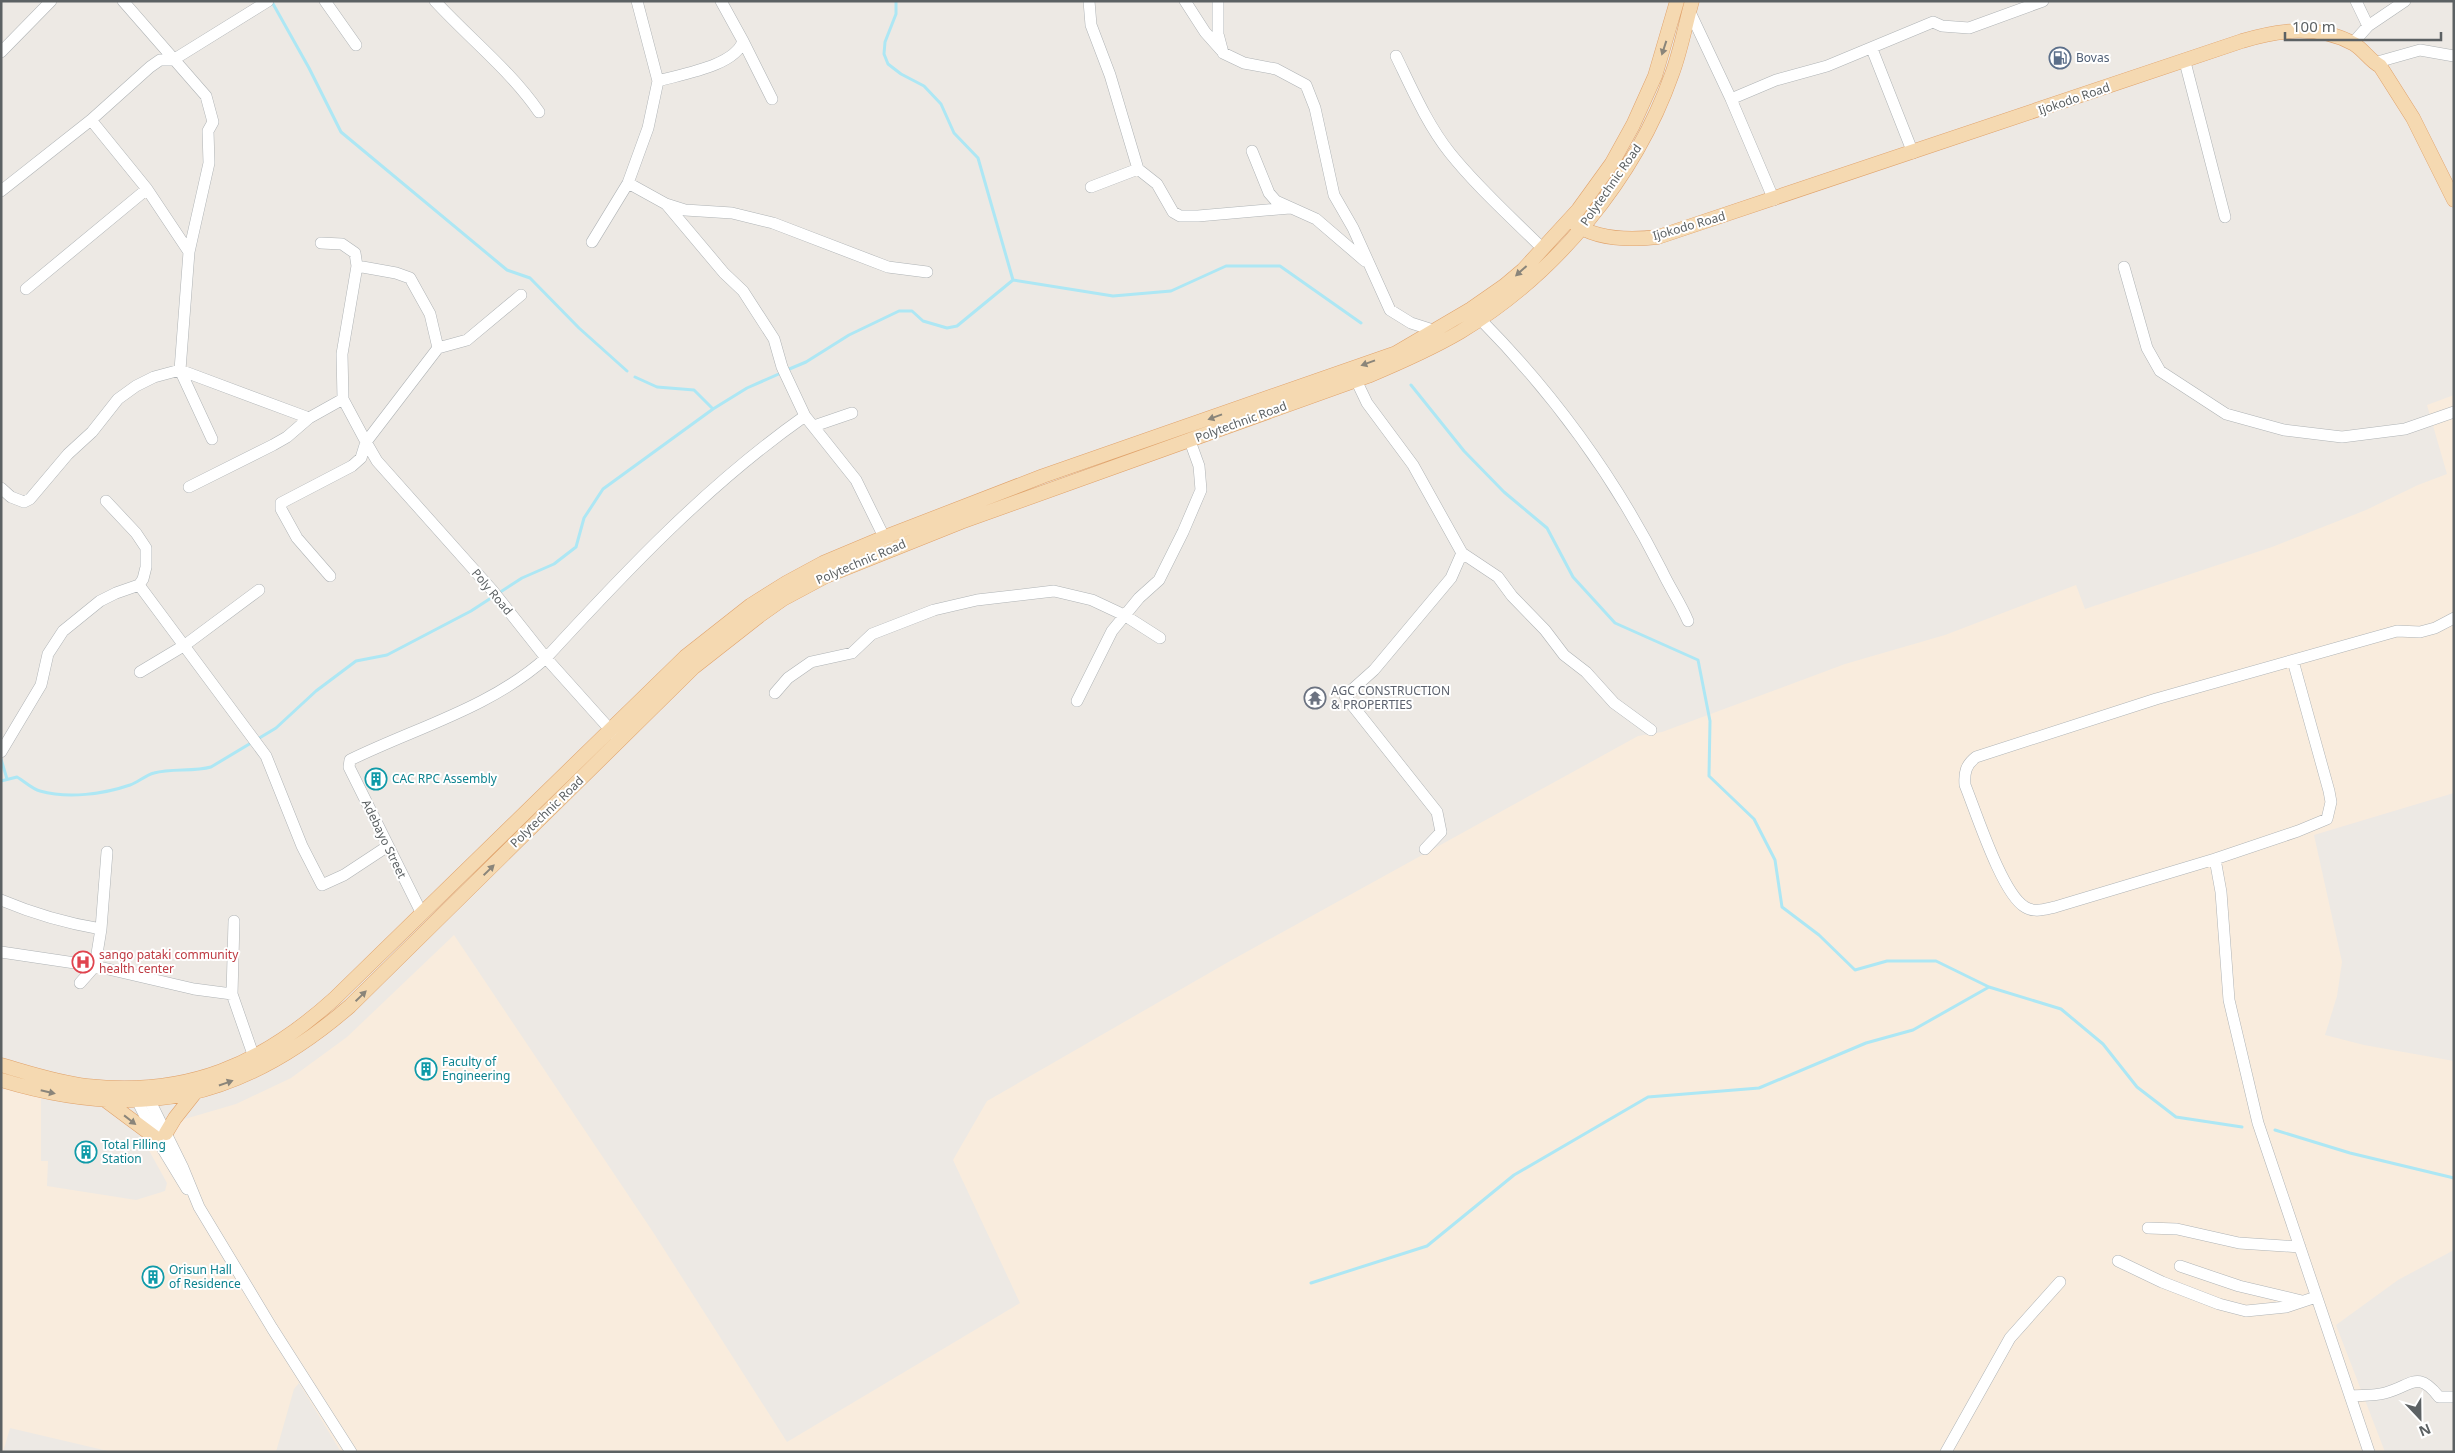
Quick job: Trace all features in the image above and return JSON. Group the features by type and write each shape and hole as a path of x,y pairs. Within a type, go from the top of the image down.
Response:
{"main road":[{"name":"Polytechnic Road","path":"1,1080 70,1097 105,1100 143,1100 194,1094 257,1064 294,1049 339,1016 469,889 615,736 685,657 751,605 823,563 888,543 1190,441 1356,380 1405,360 1480,319 1529,281 1581,228 1586,211 1633,125 1654,76 1677,1"},
{"name":"Polytechnic Road","path":"888,543 1043,476 1396,353 1436,331 1504,286 1570,220 1586,211 1623,172 1643,140 1672,74 1690,6"},
{"name":"Ijokodo Road","path":"1570,220 1592,233 1629,239 1658,237 2186,62 2242,41 2272,32 2292,29 2341,38 2353,43 2363,50 2374,63 2380,66 2398,92 2454,200"},
{"path":"1586,211 1615,236"},
{"name":"Polytechnic Road","path":"1,1065 86,1086 137,1087 187,1082 257,1064 307,1023 458,878 615,736"},
{"path":"458,878 469,889"},
{"path":"105,1100 161,1136 194,1094"}],"street":[{"path":"1,52 51,1"},
{"path":"123,1 172,60 206,96 212,113 213,122 208,131 209,163 189,252 180,370 212,439"},
{"path":"325,1 356,45"},
{"path":"435,1 465,34 523,89 539,112"},
{"path":"592,242 628,183 648,128 658,81 637,1"},
{"path":"721,1 772,99"},
{"path":"1089,1 1091,25 1110,75 1138,169 1157,184 1168,206 1180,216 1290,208"},
{"path":"1185,1 1205,32 1223,53 1244,63 1276,69 1306,85 1315,108 1334,195 1353,228 1390,310 1411,323 1436,331"},
{"path":"1218,1 1218,34 1223,53"},
{"path":"2356,1 2368,26"},
{"path":"2353,43 2368,26 2405,1"},
{"path":"1731,99 1776,80 1827,66 1933,22 1942,26 1969,28 2037,2"},
{"path":"1,191 91,120 150,67 160,60 172,60 265,3"},
{"path":"1690,6 1774,200"},
{"path":"658,81 724,61 740,49 743,41"},
{"path":"1872,48 1913,153"},
{"path":"2374,63 2420,50 2454,56"},
{"path":"1396,56 1425,116 1449,152 1481,188 1543,249"},
{"path":"2186,62 2225,217"},
{"path":"91,120 147,189 189,252"},
{"path":"1252,151 1270,193 1276,201 1316,219 1368,264"},
{"path":"1091,187 1138,169"},
{"path":"628,183 666,204 685,210 732,212 773,223 888,267 927,272"},
{"path":"26,290 147,189"},
{"path":"666,204 724,273 743,291 774,339 782,366 805,416 856,480 888,543"},
{"path":"189,487 287,437 309,418 343,398 342,354 357,266 355,253 350,247 342,244 321,243"},
{"path":"357,266 410,278 430,314 438,348"},
{"path":"2124,267 2147,348 2160,371 2226,414 2284,430 2342,437 2405,429 2454,412"},
{"path":"330,576 296,538 281,508 281,503 352,466 361,458 366,442 438,348 467,340 521,295"},
{"path":"1480,319 1512,351 1569,420 1638,524 1688,621"},
{"path":"1,488 11,497 24,502 41,486 68,454 81,443 118,399 136,386 154,377 180,370 309,418"},
{"path":"1356,380 1366,402 1413,465 1462,553 1498,576 1512,596 1545,630 1564,655 1586,672 1614,703 1651,730"},
{"name":"Poly Road","path":"343,398 366,442 381,465 492,590 546,658 615,736"},
{"path":"814,426 852,414"},
{"path":"546,658 670,528 724,478 767,443 805,416"},
{"path":"1077,701 1112,631 1139,598 1159,580 1201,490 1198,466 1190,441"},
{"path":"1,752 41,685 48,654 63,631 100,601 139,585 143,579 146,567 146,548 136,533 106,501"},
{"path":"1424,849 1441,832 1437,812 1345,696 1374,670 1451,578 1462,553"},
{"path":"139,585 266,756 302,846 322,885 344,875 388,846"},
{"path":"140,672 185,645 258,590"},
{"path":"776,693 788,678 811,662 852,653 872,634 934,610 977,600 1054,591 1092,600 1124,615 1160,638"},
{"path":"2293,661 2330,791 2332,802 2326,819 2298,831 2215,859 2055,907 2038,911 2026,908 2016,900 2000,872 1965,785 1964,774 1967,764 1976,757 2146,702 2397,631 2420,632 2435,628 2454,618"},
{"name":"Adebayo Street","path":"422,914 348,763 358,756 506,688 524,678 546,658"},
{"path":"80,983 94,966 101,929 107,852"},
{"path":"2215,859 2220,892 2229,1000 2258,1123 2369,1452"},
{"path":"1,900 33,914 65,923 101,929"},
{"path":"234,921 232,994 257,1064"},
{"path":"1,952 94,966 194,989 232,994"},
{"path":"137,1087 179,1178 194,1198 272,1328 351,1452"},
{"path":"2148,1228 2178,1229 2239,1243 2300,1247"},
{"path":"2118,1262 2162,1282 2219,1304 2246,1311 2286,1307 2316,1297"},
{"path":"2180,1266 2239,1286 2304,1301"},
{"path":"1946,1452 2010,1338 2060,1282"},
{"path":"2350,1396 2383,1394 2416,1380 2428,1384 2439,1397 2454,1397"}],"shaded area":[{"path":"2454,395 2454,793 2314,835 2342,962 2337,996 2325,1035 2364,1045 2454,1061 2454,1250 2398,1280 2336,1325 2385,1452 341,1452 299,1383 294,1389 276,1452 112,1452 10,1428 3,1452 1,1452 1,1096 4,1087 41,1097 41,1161 48,1161 47,1186 136,1200 165,1191 167,1183 146,1145 168,1134 171,1123 236,1104 291,1078 347,1037 454,935 653,1232 787,1442 1020,1303 953,1160 987,1101 1230,961 1638,736 1662,732 1845,664 1945,635 2076,585 2085,609 2272,547 2366,510 2418,485 2447,474 2427,405"}],"waterway":[{"path":"896,1 896,14 885,42 884,54 888,64 901,74 924,86 941,104 954,133 978,158 1013,280"},
{"path":"272,2 309,68 341,132 507,270 530,278 579,328 627,371"},
{"path":"787,370 806,362 849,335 899,311 912,311 923,321 947,328 957,326 1013,280 1113,296 1171,291 1226,266 1280,266 1361,323"},
{"path":"1,781 17,777 40,791 74,795 109,791 130,785 154,773 211,767 276,728 316,691 356,661 387,655 471,611 522,578 554,564 576,547 584,518 603,489 713,409 747,388 781,373"},
{"path":"635,377 657,387 694,390 713,409"},
{"path":"1411,385 1464,451 1504,492 1547,528 1573,577 1615,623 1698,660 1710,721 1709,776 1754,819 1775,860 1782,907 1819,935 1855,970 1887,961 1936,961 1989,987 2061,1009 2103,1044 2137,1087 2176,1117 2242,1127"},
{"path":"1,759 7,779"},
{"path":"1311,1283 1427,1246 1514,1175 1648,1097 1759,1088 1866,1043 1913,1030 1989,987"},
{"path":"2275,1130 2350,1153 2454,1178"}],"place":[{"name":"Bovas","path":"2060,58"},
{"name":"AGC CONSTRUCTION & PROPERTIES","path":"1315,698"},
{"name":"CAC RPC Assembly","path":"376,779"},
{"name":"sango pataki community health center","path":"83,962"},
{"name":"Faculty of Engineering","path":"426,1069"},
{"name":"Total Filling Station","path":"86,1152"},
{"name":"Orisun Hall of Residence","path":"153,1277"}]}
